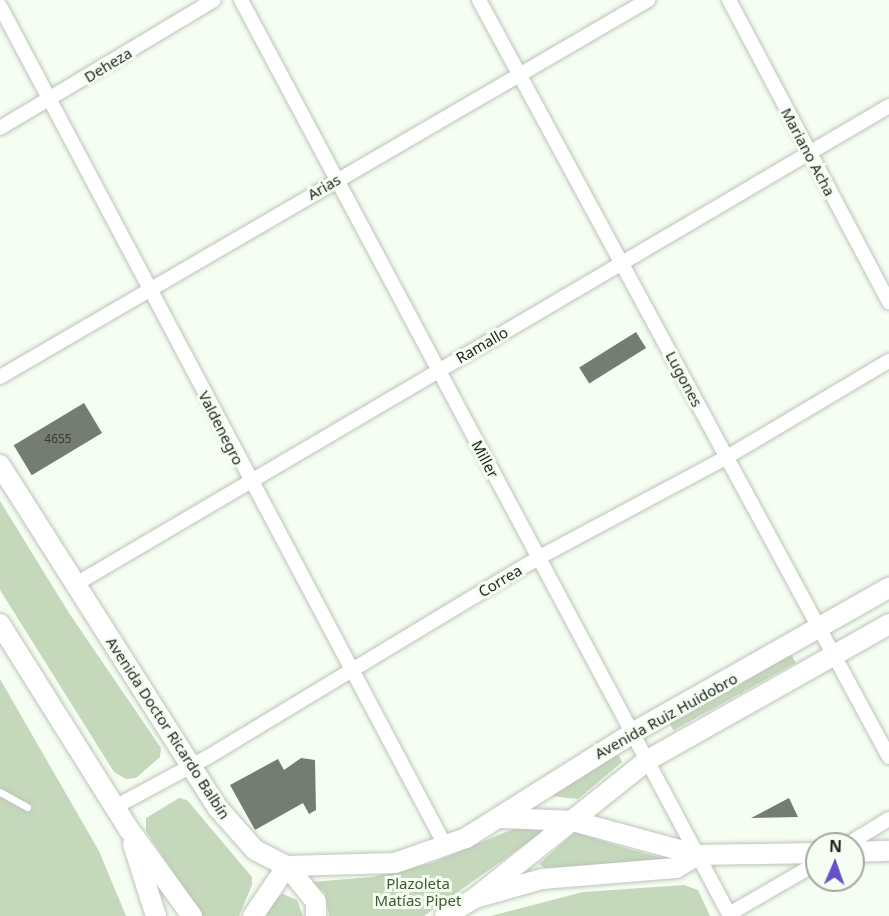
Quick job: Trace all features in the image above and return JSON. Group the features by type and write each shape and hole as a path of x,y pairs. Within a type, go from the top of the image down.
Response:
{"main road":[{"name":"Avenida Doctor Ricardo Balbín","path":"0,465 191,767 246,843 267,858 287,866 395,863 446,847"},
{"name":"Avenida Ruiz Huidobro","path":"446,847 502,818 547,786 634,732 822,629 889,588"},
{"path":"0,624 128,828 192,916"},
{"name":"Avenida Ruiz Huidobro","path":"476,898 648,760 889,624"},
{"path":"502,818 573,821 698,855 805,852"},
{"path":"128,828 156,916"},
{"path":"865,852 889,851"},
{"path":"445,916 476,898 573,874 676,868 698,855"},
{"path":"253,916 287,866 316,902 316,916"}],"street":[{"name":"Deheza","path":"0,128 214,0"},
{"name":"Miller","path":"241,0 437,371 634,732 730,915"},
{"name":"Lugones","path":"479,0 822,629 889,757"},
{"name":"Arias","path":"0,377 335,180 648,0"},
{"name":"Mariano Acha","path":"729,0 807,153 889,302"},
{"name":"Valdenegro","path":"0,6 250,484 446,847"},
{"name":"Ramallo","path":"76,584 250,484 437,371 889,106"},
{"name":"Correa","path":"115,807 191,767 538,558 727,457 889,361"},
{"path":"865,834 889,819"},
{"path":"730,915 805,870"}],"lane":[{"path":"0,792 27,807"}],"green space":[{"path":"0,501 69,613 161,748 160,757 136,778 126,779 114,772 0,590"},
{"path":"791,654 796,663 673,731 669,722"},
{"path":"0,679 99,851 126,916 0,916"},
{"path":"617,752 622,762 578,799 551,796 550,791"},
{"path":"179,798 187,800 252,877 252,885 239,916 202,916 146,831 146,818"},
{"name":"Plazoleta Matías Pipet","path":"518,827 544,831 424,916 329,916 325,893 311,882 372,877 432,863"},
{"path":"575,832 672,861 545,868 539,864"},
{"path":"684,885 698,890 710,916 491,916 583,892"},
{"path":"283,894 297,900 303,916 265,916 273,899"}],"building":[{"path":"636,332 646,348 589,384 579,368"},
{"path":"84,403 102,433 32,475 14,445"},
{"path":"301,758 315,760 316,810 309,814 303,803 255,830 230,785 278,759 284,770"},
{"path":"789,798 798,817 751,818"}]}
